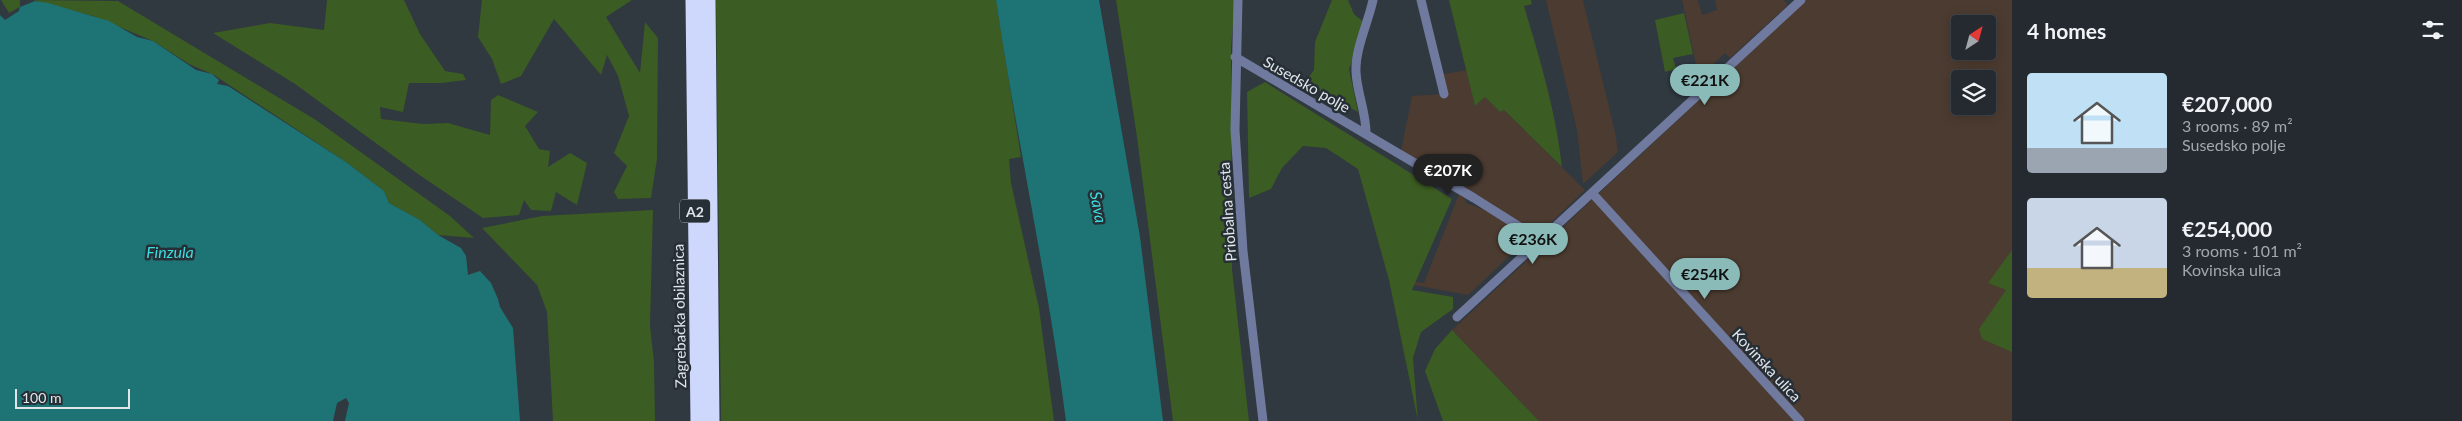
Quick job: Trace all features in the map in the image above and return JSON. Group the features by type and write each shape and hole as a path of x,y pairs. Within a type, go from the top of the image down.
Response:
{"highway":[{"name":"Zagrebačka obilaznica","path":"693,0 698,421"},
{"name":"A2","path":"708,0 712,421"}],"street":[{"name":"Priobalna cesta","path":"1238,0 1235,58 1235,130 1242,251 1262,421"},
{"name":"Susedsko polje","path":"1366,133 1366,119 1356,75 1356,63 1373,0"},
{"path":"1421,0 1444,94"},
{"path":"1457,317 1542,241 1801,0"},
{"name":"Susedsko polje","path":"1235,58 1366,133 1542,241"},
{"name":"Kovinska ulica","path":"1593,194 1800,421"}],"shaded area":[{"path":"1,0 20,0 20,7 9,13"},
{"path":"33,0 118,1 316,120 450,216 474,238 438,235 420,220 389,203 384,191 346,162 214,75 189,64 153,41 93,16"},
{"path":"327,0 404,0 420,34 445,71 463,74 466,80 441,83 409,83 403,112 380,107 381,119 423,124 448,123 490,135 491,100 498,95 538,112 525,126 539,149 550,151 548,167 570,153 587,163 577,205 556,192 551,211 531,210 524,200 519,215 483,218 418,174 295,84 213,33 270,23 324,30"},
{"path":"482,0 632,0 606,17 640,73 645,22 658,38 657,159 651,198 618,199 614,192 627,166 614,153 629,116 618,76 607,55 601,75 554,19 521,76 501,84 492,59 478,37"},
{"path":"716,0 996,0 1021,157 1009,159 1011,183 1039,308 1054,421 721,421"},
{"path":"1116,0 1235,0 1231,48 1232,269 1249,421 1173,421 1137,137"},
{"path":"1332,0 1348,0 1354,14 1367,25 1349,69 1358,112 1323,94 1306,81 1314,70 1315,42"},
{"path":"1449,0 1531,0 1532,4 1524,6 1552,106 1562,167 1504,110 1500,112 1485,97 1475,106"},
{"path":"1546,0 1583,0 1615,132 1618,152 1583,184 1577,130"},
{"path":"1682,0 1698,0 1702,15 1717,10 1715,0 1784,0 1788,5 1730,58 1725,53 1699,78"},
{"path":"1807,0 2012,0 2012,421 1539,421 1452,330"},
{"path":"1684,13 1693,54 1673,58 1676,69 1665,72 1655,20"},
{"path":"1467,70 1475,106 1485,97 1500,112 1504,110 1585,190 1542,231 1535,231 1401,151 1412,96 1444,94 1438,75"},
{"path":"1265,82 1452,199 1412,290 1453,297 1453,309 1421,332 1413,358 1418,421 1389,280 1358,169 1326,148 1303,146 1282,168 1271,189 1249,198 1247,92"},
{"path":"1459,194 1465,199 1466,203 1488,211 1506,223 1518,240 1517,249 1468,295 1408,284 1409,281 1424,283"},
{"path":"653,210 650,326 654,362 655,421 553,421 547,312 537,285 482,228 542,216"},
{"path":"2012,250 2012,352 1982,339 1979,329 2006,290 1988,283"},
{"path":"1452,330 1539,421 1443,421 1425,371 1435,349"}],"water":[{"name":"Sava","path":"996,0 1099,0 1140,237 1163,421 1066,421 1059,368"},
{"name":"Finzula","path":"35,1 109,21 137,37 153,41 196,70 212,74 219,80 217,84 228,86 346,162 384,191 389,203 420,220 438,235 461,248 466,256 468,275 480,271 491,283 500,307 513,328 520,421 345,421 349,403 346,398 337,403 333,421 0,421 0,15 5,20 19,11 20,7"}]}
